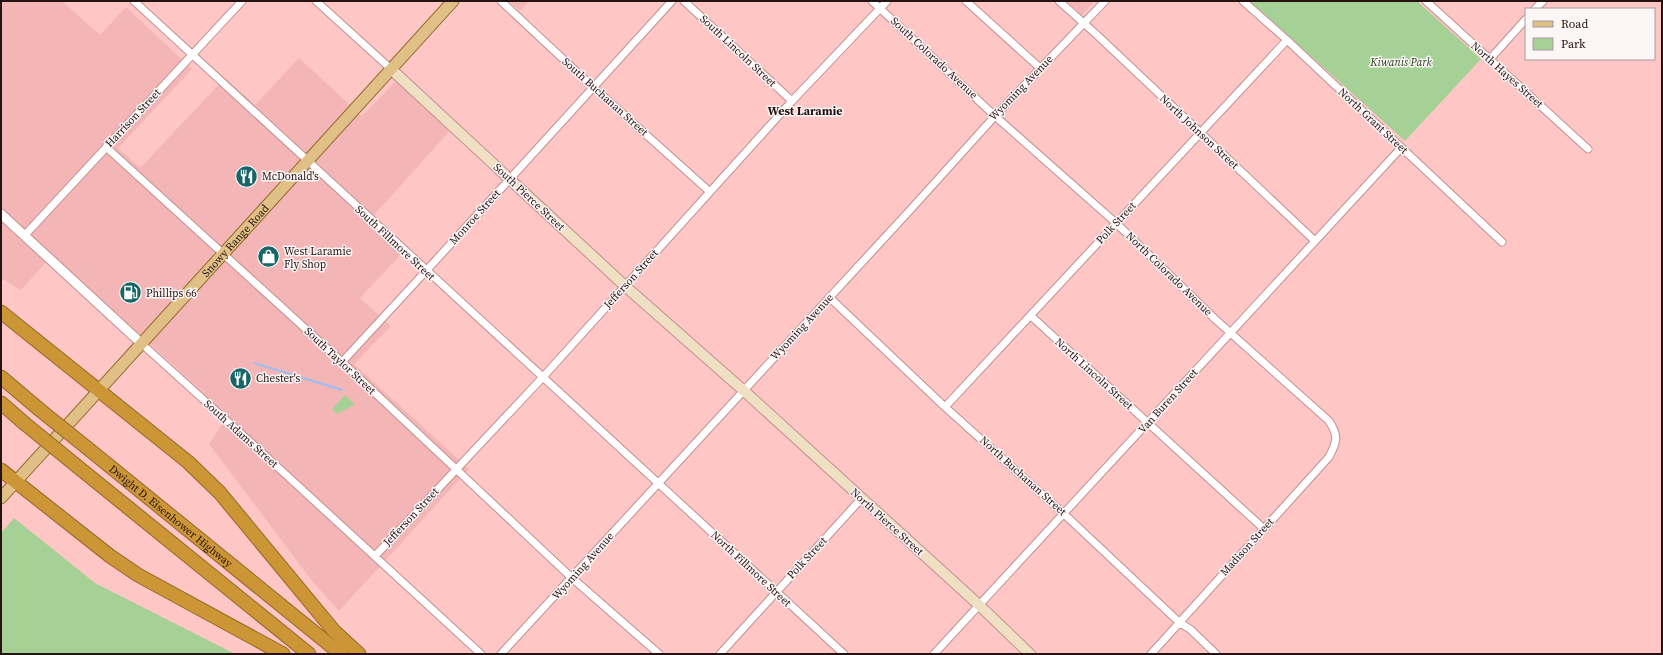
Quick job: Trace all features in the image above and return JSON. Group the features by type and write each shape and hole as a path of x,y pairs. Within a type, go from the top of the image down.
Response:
{"highway":[{"path":"1,312 188,462 220,493 334,631 359,654"},
{"name":"Dwight D. Eisenhower Highway","path":"1,377 341,654"},
{"name":"Dwight D. Eisenhower Highway","path":"1,402 24,423 309,654"},
{"path":"1,470 110,556 138,575 283,654"}],"main road":[{"name":"Snowy Range Road","path":"1,498 453,1"},
{"name":"South Pierce Street","path":"391,69 625,286 743,390"},
{"name":"North Pierce Street","path":"743,390 979,605 1030,654"}],"street":[{"name":"South Fillmore Street","path":"134,1 426,272 658,483"},
{"name":"Harrison Street","path":"24,236 242,1"},
{"name":"South Pierce Street","path":"316,1 391,69"},
{"name":"South Buchanan Street","path":"501,1 593,87 710,192"},
{"name":"Monroe Street","path":"342,362 426,272 672,1"},
{"name":"South Lincoln Street","path":"684,1 792,101"},
{"name":"South Colorado Avenue","path":"872,1 995,116"},
{"name":"Jefferson Street","path":"375,556 455,469 543,377 792,101 887,1"},
{"path":"966,1 1040,68"},
{"name":"North Johnson Street","path":"1059,1 1315,241"},
{"name":"Wyoming Avenue","path":"501,654 995,116 1105,1"},
{"name":"North Grant Street","path":"1243,1 1502,242"},
{"name":"North Hayes Street","path":"1426,1 1588,149"},
{"path":"1490,58 1525,20"},
{"name":"Polk Street","path":"945,407 1286,40"},
{"name":"North Colorado Avenue","path":"995,116 1116,224 1230,332 1329,421 1334,429 1336,437"},
{"name":"South Taylor Street","path":"106,147 342,362 572,578 659,654"},
{"name":"Van Buren Street","path":"934,654 1401,148"},
{"name":"South Adams Street","path":"1,214 481,654"},
{"name":"North Buchanan Street","path":"829,297 945,407 1063,513 1180,623 1190,629 1216,654"},
{"name":"North Lincoln Street","path":"1031,316 1263,528"},
{"name":"Madison Street","path":"1151,654 1263,528 1329,457 1336,437"},
{"name":"North Fillmore Street","path":"658,483 844,654"},
{"name":"Polk Street","path":"720,654 861,499"}],"shaded area":[{"path":"1,1 62,1 100,35 126,7 192,69 118,148 140,168 225,78 255,105 299,58 362,116 404,73 457,123 374,215 408,247 360,298 391,326 354,364 469,469 339,611 312,581 209,444 228,415 53,255 21,290 1,278"},
{"path":"509,1 529,1 520,11"},
{"path":"1067,1 1095,1 1082,15"}],"green space":[{"name":"Kiwanis Park","path":"1250,1 1417,1 1481,59 1405,141"},
{"path":"345,395 355,404 337,414 332,409"},
{"path":"14,518 95,583 235,654 1,654 1,533"}],"waterway":[{"path":"254,363 342,390"}],"place":[{"name":"McDonald's","path":"246,176"},
{"name":"West Laramie Fly Shop","path":"269,257"},
{"name":"Phillips 66","path":"130,293"},
{"name":"Chester's","path":"241,378"}],"district":[{"name":"West Laramie","path":"805,111"}]}
